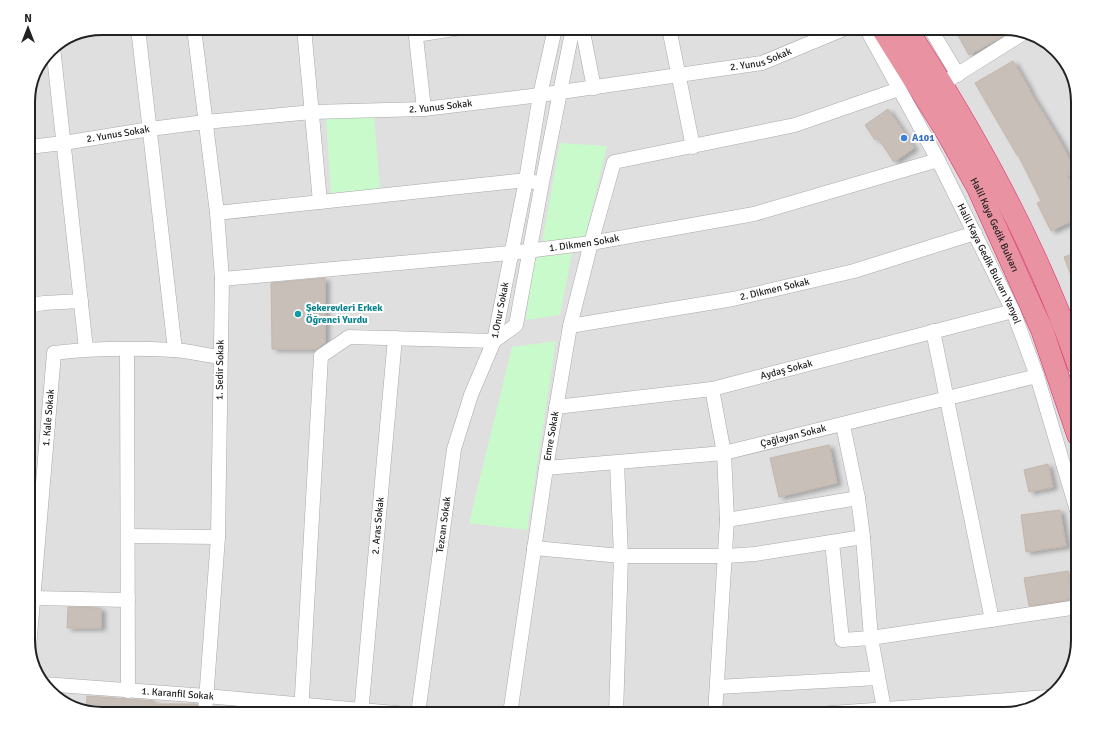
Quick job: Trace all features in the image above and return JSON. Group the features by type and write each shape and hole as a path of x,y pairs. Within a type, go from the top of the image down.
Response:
{"highway":[{"name":"Halil Kaya Gedik Bulvarı","path":"886,35 945,129 978,188 1042,330 1071,415"},
{"path":"912,35 950,80 994,174 1023,230 1071,344"}],"street":[{"path":"139,35 175,350"},
{"name":"1. Sedir Sokak","path":"195,35 217,213 222,279 218,537 205,707"},
{"path":"305,35 320,202"},
{"path":"416,35 424,108"},
{"name":"1.Onur Sokak","path":"494,342 526,180 540,95 553,35"},
{"name":"1.Onur Sokak","path":"494,342 516,325 571,35"},
{"path":"583,35 594,88"},
{"path":"670,35 693,147 795,125 899,88"},
{"name":"2. Yunus Sokak","path":"35,146 205,122 312,112 424,108 594,88 762,63 829,35"},
{"name":"Halil Kaya Gedik Bulvarı Yanyol","path":"870,35 938,160 1013,311 1037,376 1071,490"},
{"path":"933,35 950,80 1018,36"},
{"path":"54,56 86,349"},
{"name":"Emre Sokak","path":"511,707 546,468 570,326 591,243 614,162 693,147"},
{"name":"1. Dikmen Sokak","path":"222,279 511,254 591,243 754,214 938,160"},
{"path":"217,213 526,180 542,183"},
{"name":"2. Dikmen Sokak","path":"570,326 740,297 854,271 975,233"},
{"path":"35,305 81,301"},
{"name":"Aydaş Sokak","path":"556,407 712,389 1013,311"},
{"path":"933,331 992,620"},
{"path":"301,707 321,356 349,337 494,342"},
{"name":"2. Aras Sokak","path":"361,707 395,338"},
{"name":"Tezcan Sokak","path":"419,707 454,450 470,395 494,342"},
{"name":"1. Kale Sokak","path":"35,575 54,353 86,349 175,350 220,357"},
{"path":"128,349 128,691"},
{"name":"Çağlayan Sokak","path":"546,468 724,453 843,425 1037,376"},
{"path":"712,389 724,453 727,520 726,556 716,707"},
{"path":"843,425 858,498 872,638 884,707"},
{"path":"616,707 621,556 617,463"},
{"path":"727,520 858,498"},
{"path":"128,536 218,537"},
{"path":"534,548 621,556 726,556 755,554 863,537"},
{"path":"832,542 842,640 872,638 1071,608"},
{"path":"35,598 128,600"},
{"path":"717,687 878,678"},
{"name":"1. Karanfil Sokak","path":"53,685 206,696 286,707"},
{"path":"932,707 1038,698"}],"shaded area":[{"path":"1004,35 1017,36 1041,46 1054,58 1064,72 1070,89 1071,102 1071,640 1070,653 1060,677 1048,690 1034,700 1021,705 1004,707 102,707 81,703 65,696 49,681 44,673 36,653 35,644 35,98 40,76 46,65 65,46 76,40 89,36"}],"green space":[{"path":"374,115 380,190 331,193 326,119"},
{"path":"560,143 607,146 585,237 542,242"},
{"path":"572,253 560,315 526,320 534,258"},
{"path":"556,341 527,530 469,523 512,347"}],"building":[{"path":"958,35 1005,35 969,55"},
{"path":"1013,61 1071,162 1071,174 1068,176 1071,182 1071,221 1051,231 1037,203 1041,201 1018,155 975,83"},
{"path":"888,109 914,148 894,162 878,138 875,140 865,125"},
{"path":"1071,254 1071,275 1064,257"},
{"name":"Şekerevleri Erkek Öğrenci Yurdu","path":"325,278 325,343 316,349 272,349 271,283"},
{"path":"829,445 837,483 779,497 770,458"},
{"path":"1048,464 1053,487 1029,492 1024,470"},
{"path":"1060,510 1066,546 1026,552 1021,515"},
{"path":"1068,571 1071,588 1071,599 1029,606 1024,578"},
{"path":"68,607 101,608 101,628 67,628"},
{"path":"87,696 154,701 154,704 197,704 197,707 102,707 86,704"}],"place":[{"name":"A101","path":"904,138"},
{"name":"Şekerevleri Erkek Öğrenci Yurdu","path":"298,314"}]}
